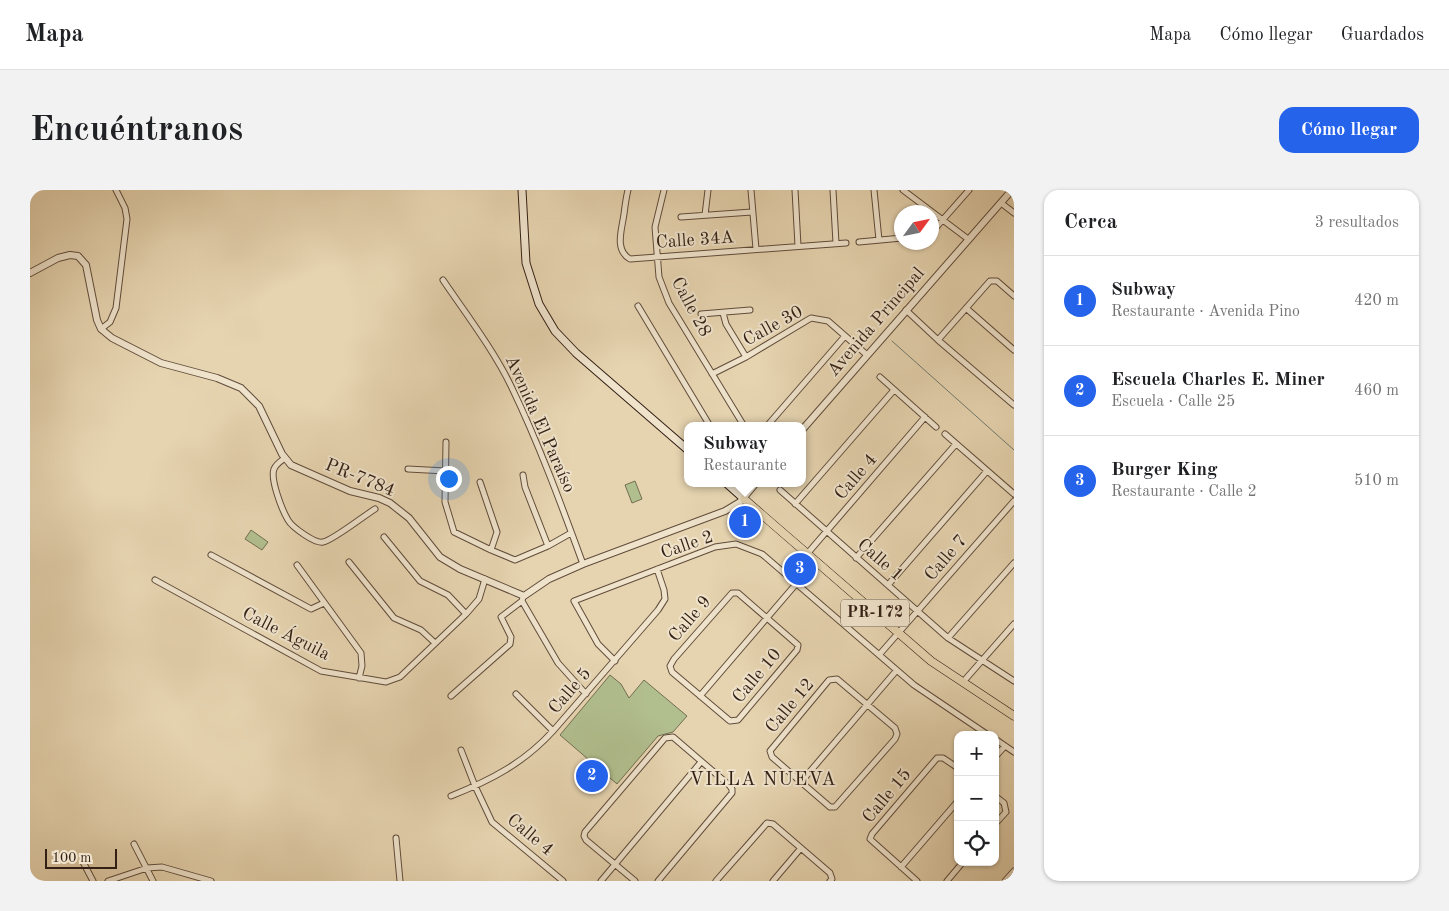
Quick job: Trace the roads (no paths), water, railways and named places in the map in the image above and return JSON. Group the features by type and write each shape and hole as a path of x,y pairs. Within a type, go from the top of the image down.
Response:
{"main road":[{"path":"522,190 526,263 539,304 556,331 576,353 684,447"},
{"name":"PR-172","path":"730,487 931,661 1014,716"}],"street":[{"path":"30,273 58,258 70,255 78,256 86,265 96,320 101,329 110,322 116,308 127,219 125,208 116,190"},
{"name":"Calle 34A","path":"628,190 620,231 620,247 624,256 630,259 846,242"},
{"name":"Calle 28","path":"664,190 655,227 659,277 669,303 742,422"},
{"path":"705,215 708,190"},
{"path":"751,190 756,249"},
{"path":"795,190 798,246"},
{"path":"833,190 836,243"},
{"path":"874,190 879,240"},
{"path":"903,190 968,239"},
{"path":"939,224 969,190"},
{"name":"Avenida Principal","path":"806,425 1012,190"},
{"path":"1001,203 1014,213"},
{"path":"681,217 752,212"},
{"path":"860,242 894,239"},
{"name":"Avenida El Paraíso","path":"443,280 492,353 510,385 553,482 582,564"},
{"path":"938,340 990,281 997,281 1014,296"},
{"path":"638,306 708,422"},
{"path":"966,308 1014,350"},
{"path":"701,314 750,310"},
{"path":"906,310 1014,405"},
{"path":"723,313 726,324 746,357"},
{"name":"Calle 30","path":"712,374 746,357 812,318 828,321 867,355"},
{"name":"PR-7784","path":"101,329 112,338 160,363 217,378 241,388 259,406 282,454 291,465 350,491 390,503 409,518 440,557 460,569 523,598"},
{"path":"770,422 845,336"},
{"path":"880,377 936,427"},
{"path":"795,504 894,390"},
{"name":"Calle 4","path":"807,554 925,417"},
{"path":"945,434 1014,494"},
{"path":"446,442 445,502 454,532 515,560 548,546 571,533"},
{"path":"856,558 956,444"},
{"path":"285,458 274,469 274,485 288,522 311,539 318,542 328,541 375,509"},
{"path":"408,469 446,470"},
{"path":"888,586 987,471"},
{"path":"523,475 525,487 548,546"},
{"path":"480,482 497,532 491,550"},
{"path":"747,487 749,491"},
{"path":"451,696 510,644 511,637 501,617 549,579 582,564 725,511 744,499 752,487"},
{"name":"Calle 1","path":"780,490 948,638 1014,681"},
{"name":"Calle 7","path":"879,656 1014,501"},
{"path":"384,537 420,581 448,595 466,614"},
{"name":"Calle 2","path":"615,661 598,644 574,601 715,547 736,544 762,554 914,686 982,731"},
{"path":"211,555 311,609 324,603"},
{"path":"349,562 394,618 421,630 436,643"},
{"path":"948,638 1014,563"},
{"path":"297,565 360,653 362,666 359,678"},
{"name":"Calle 5","path":"451,796 517,764 540,746 658,610 664,599 664,590 657,569"},
{"name":"Calle Águila","path":"155,580 321,671 386,682 400,677 466,614 479,599 484,579"},
{"path":"700,696 796,584"},
{"name":"Calle 9","path":"700,696 672,672 670,666 674,659 732,593 738,593 767,618"},
{"path":"523,598 558,663 586,694"},
{"name":"Calle 10","path":"700,696 730,721 738,720 797,650 798,645 767,618"},
{"path":"963,682 1014,624"},
{"path":"867,704 895,728 897,734 895,739 835,807 830,807 801,782 867,704 896,670"},
{"name":"Calle 12","path":"801,782 772,757 770,750 823,687 829,680 838,679 867,704"},
{"path":"516,694 553,731"},
{"path":"635,881 586,840 585,832 665,738 674,737 729,785 732,793 658,881"},
{"path":"999,742 1014,752"},
{"path":"999,753 1005,746"},
{"name":"Calle 4","path":"461,750 492,822 563,881"},
{"name":"Calle 15","path":"901,867 870,839 872,834 937,758 943,758 954,765"},
{"path":"601,881 701,762"},
{"path":"999,799 1004,803 1006,812 999,820"},
{"path":"917,881 901,867 954,806"},
{"path":"716,881 767,823 773,824 830,873 832,879 830,881"},
{"path":"396,838 400,881"},
{"path":"134,844 153,881"},
{"path":"773,881 801,848"},
{"path":"83,862 93,881"},
{"path":"947,881 960,866"},
{"path":"108,881 147,868 162,867 211,881"},
{"path":"1005,881 1014,870"}],"waterway":[{"path":"892,341 1014,450"}],"place":[{"name":"Subway","path":"745,522"},
{"name":"Burger King","path":"800,569"},
{"name":"Escuela Charles E. Miner","path":"592,776"}],"district":[{"name":"VILLA NUEVA","path":"763,780"}]}
